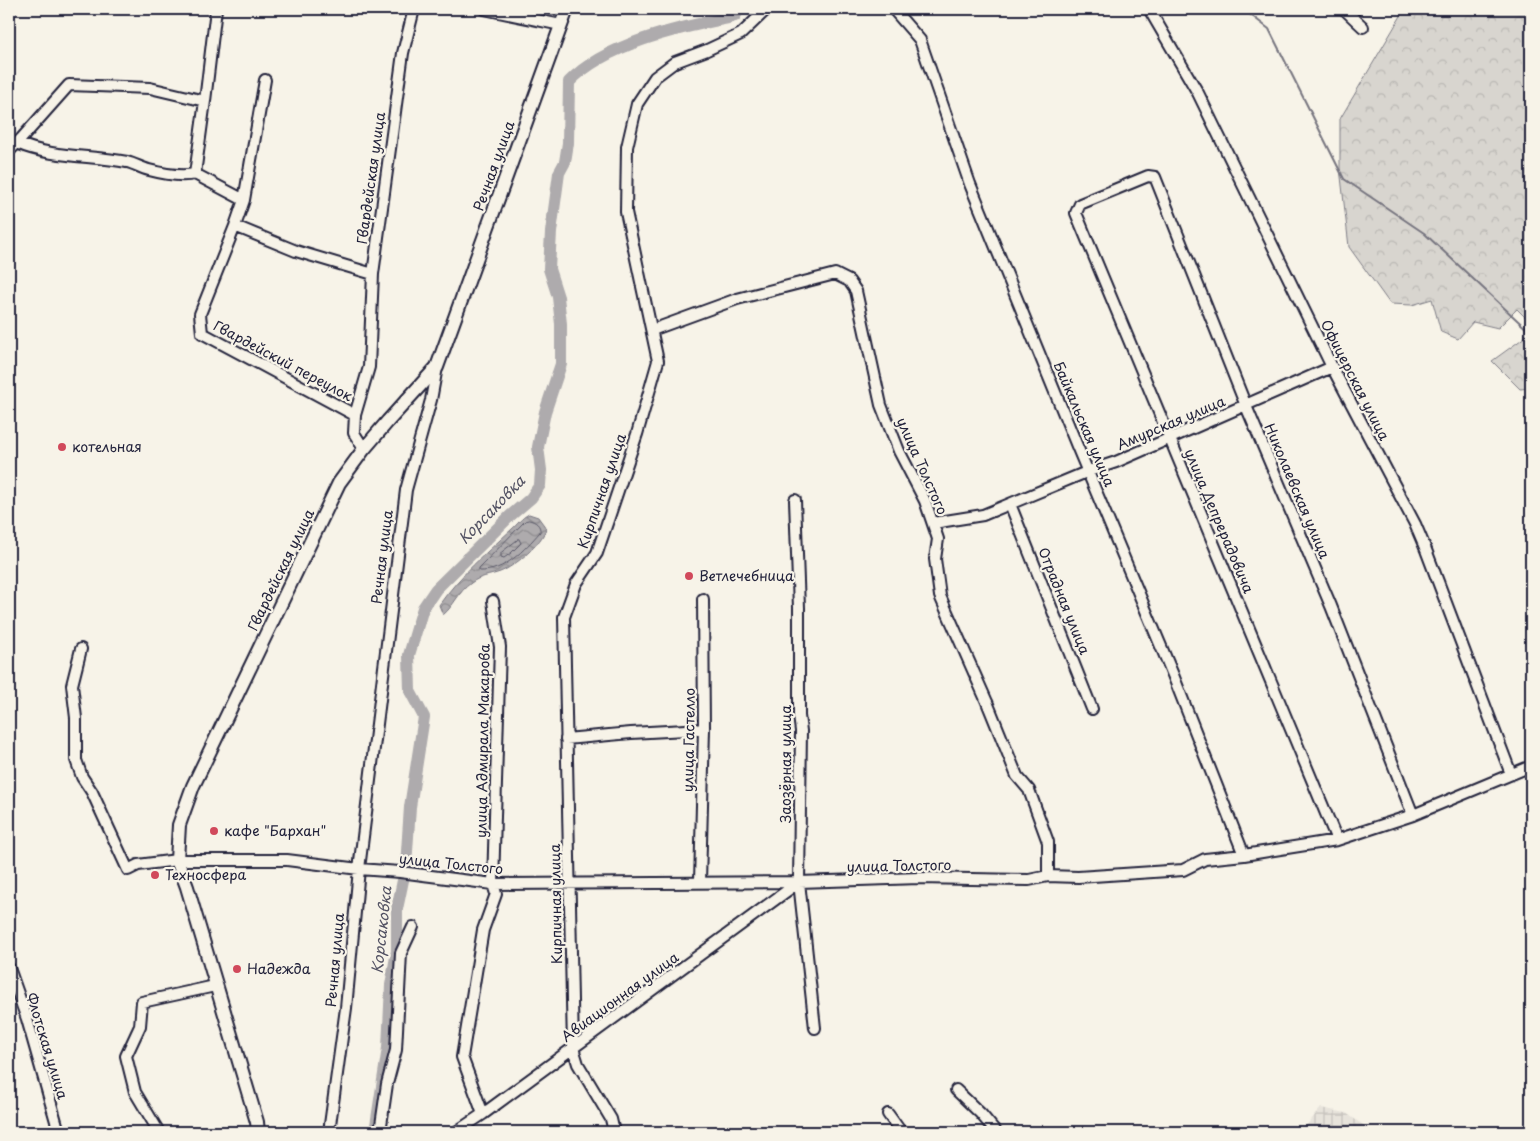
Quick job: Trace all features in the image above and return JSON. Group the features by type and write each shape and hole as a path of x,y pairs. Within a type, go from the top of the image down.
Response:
{"main road":[{"name":"Речная улица","path":"437,367 567,9"},
{"path":"364,449 437,367"},
{"name":"Гвардейская улица","path":"258,1132 187,887 177,860 179,825 193,786 339,483 364,449"}],"street":[{"path":"195,174 216,9"},
{"name":"Гвардейская улица","path":"364,449 354,433 355,415 369,366 374,274 403,53 414,9"},
{"path":"484,9 561,24"},
{"name":"Кирпичная улица","path":"614,1132 611,1119 578,1064 573,1048 564,616 576,584 597,554 658,361 626,212 627,147 637,104 654,76 675,62 741,34 767,9"},
{"name":"Байкальская улица","path":"893,9 920,40 970,184 1173,675 1244,855"},
{"name":"Офицерская улица","path":"1149,9 1198,93 1332,367 1415,524 1511,774"},
{"path":"1344,9 1363,27"},
{"name":"Гвардейский переулок","path":"265,80 244,200 200,314 202,333 355,415"},
{"path":"13,147 69,84 150,88 205,101"},
{"path":"13,147 50,154 95,157 130,163 149,170 183,176 195,174 244,200"},
{"name":"улица Депрерадовича","path":"1155,178 1148,176 1080,204 1076,213 1337,840"},
{"name":"Николаевская улица","path":"1155,178 1246,406 1331,606 1413,815"},
{"path":"235,226 296,251 374,274"},
{"name":"улица Толстого","path":"81,649 72,685 76,726 76,760 82,777 92,792 126,866 177,860 287,860 359,869 404,872 493,884 799,882 919,878 1029,880 1048,876 1048,842 1029,790 1017,776 987,702 940,596 934,559 938,539 926,501 899,451 881,405 856,291 849,281 835,274 737,299 652,330"},
{"name":"Речная улица","path":"329,1132 346,1008 359,869 406,490 431,400 437,367"},
{"name":"Амурская улица","path":"933,523 983,515 1089,471 1116,462 1332,367"},
{"name":"Заозёрная улица","path":"795,500 799,608 799,716 802,731 799,882 815,1028"},
{"name":"Отрадная улица","path":"1010,504 1092,708"},
{"name":"улица Гастелло","path":"700,882 704,729 703,598"},
{"name":"улица Адмирала Макарова","path":"483,1114 462,1058 483,930 496,894 493,884 500,647 493,601"},
{"path":"566,738 704,729"},
{"path":"1048,876 1078,877 1183,870 1205,858 1244,855 1337,840 1413,815 1531,766"},
{"name":"Авиационная улица","path":"456,1132 799,882"},
{"path":"380,1132 387,1084 396,1050 401,954 413,927"},
{"name":"Флотская улица","path":"9,968 27,1019 59,1132"},
{"path":"159,1132 135,1092 126,1056 140,1026 142,1002 215,986"},
{"path":"956,1090 996,1132"},
{"path":"888,1114 901,1132"}],"shaded area":[{"path":"1321,1108 1346,1113 1373,1132 1301,1132"}],"green space":[{"path":"1405,9 1531,9 1531,388 1520,389 1492,361 1525,337 1526,318 1517,309 1498,328 1473,322 1458,339 1441,332 1432,299 1412,305 1390,304 1349,247 1340,168 1340,119"}],"water":[{"path":"529,514 538,517 546,528 540,540 520,560 506,569 481,577 471,583 443,615 439,605 455,584"}],"waterway":[{"name":"Корсаковка","path":"375,1132 388,1048 391,985 397,951 397,909 406,866 410,807 424,717 410,691 409,655 423,608 436,589 510,516 531,498 540,485 541,470 538,447 545,412 561,364 561,324 558,297 549,269 551,232 559,173 565,162 568,143 569,82 602,57 622,48 665,33 735,16 739,9"},
{"path":"1243,9 1269,29 1344,179 1424,233 1531,333"}],"place":[{"name":"котельная","path":"62,447"},
{"name":"Ветлечебница","path":"689,576"},
{"name":"кафе \"Бархан\"","path":"214,831"},
{"name":"Техносфера","path":"155,875"},
{"name":"Надежда","path":"237,969"}]}
